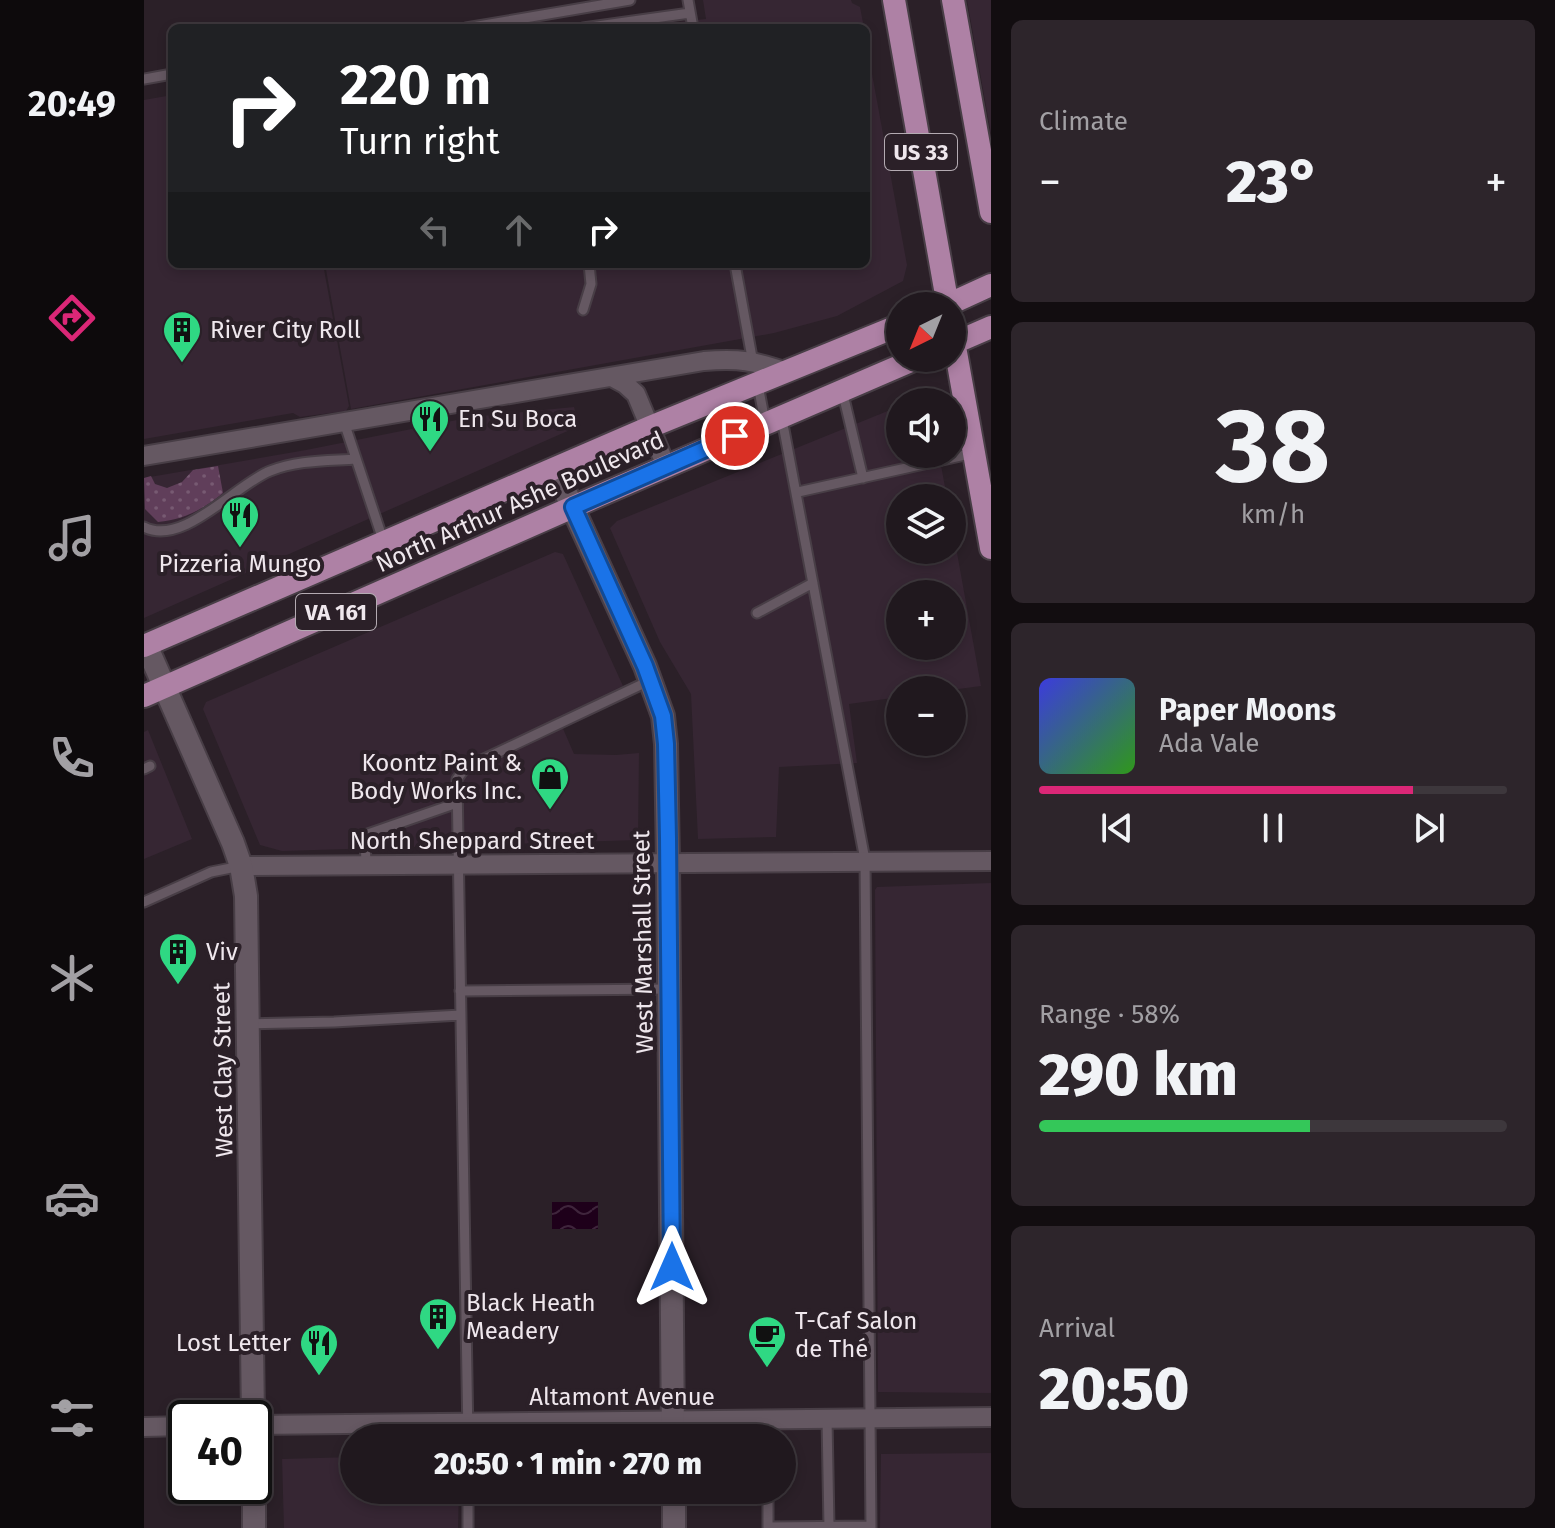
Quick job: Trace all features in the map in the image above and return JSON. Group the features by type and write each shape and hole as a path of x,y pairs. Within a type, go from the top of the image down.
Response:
{"main road":[{"name":"US 33","path":"894,0 945,292"},
{"name":"US 33","path":"953,0 991,212"},
{"path":"966,297 991,285"},
{"path":"966,335 991,327"},
{"name":"North Arthur Ashe Boulevard","path":"145,643 650,427 886,331"},
{"name":"North Arthur Ashe Boulevard","path":"154,691 886,371"},
{"path":"959,372 991,548"}],"street":[{"path":"144,456 704,361 752,361 787,372"},
{"path":"612,377 636,394 666,466"},
{"name":"West Marshall Street","path":"555,469 651,680 663,716 668,863 673,1424"},
{"name":"West Clay Street","path":"145,643 154,691 241,866 246,896 253,1400"},
{"name":"North Sheppard Street","path":"241,866 991,861"},
{"name":"Altamont Avenue","path":"796,1424 827,1419 991,1417"},
{"name":"Altamont Avenue","path":"498,1424 513,1421 566,1424"},
{"name":"Altamont Avenue","path":"272,1425 340,1427"},
{"path":"144,1427 168,1426"},
{"path":"254,1504 254,1528"},
{"path":"674,1504 674,1528"}],"lane":[{"path":"489,24 630,0"},
{"path":"688,0 692,24"},
{"path":"612,24 690,13"},
{"path":"144,79 168,75"},
{"path":"583,310 591,284 589,268"},
{"path":"736,268 757,384 774,420 798,492 865,860 871,1527 768,1527 768,1504"},
{"path":"842,390 863,478"},
{"path":"344,422 384,543"},
{"path":"798,492 974,453"},
{"path":"144,527 166,532 196,519 253,480 274,470 298,463 356,459"},
{"path":"757,613 813,583"},
{"path":"468,1424 457,779 465,768 651,680"},
{"path":"366,866 365,835 457,803"},
{"path":"144,902 211,872 241,866"},
{"path":"460,991 669,989"},
{"path":"248,1024 461,1015"},
{"path":"827,1419 829,1527"},
{"path":"468,1504 468,1528"}],"shaded area":[{"path":"703,0 851,0 860,7 863,24 658,24 706,19"},
{"path":"967,0 991,0 991,134"},
{"path":"870,63 907,265 903,281 837,316 774,333 351,409 326,268 870,268"},
{"path":"168,96 168,268 324,268 349,406 346,411 300,417 293,413 144,439 144,100"},
{"path":"574,407 579,426 144,618 144,478 472,417"},
{"path":"886,412 886,468 942,468 944,484 886,484 886,564 959,564 962,580 886,580 886,660 966,660 966,603 981,686 966,688 966,676 886,676 886,699 849,704 857,763 779,767 776,837 698,839 691,694 660,642 610,528 617,521"},
{"path":"218,466 223,493 201,509 158,522 145,509 144,478 151,476 155,484 167,488 182,482 193,470"},
{"path":"555,552 563,554 623,686 558,717 574,754 639,753 638,840 282,851 260,845 203,709 206,702"},
{"path":"148,730 192,839 144,859 144,732"},
{"path":"991,883 991,1393 878,1392 875,890 877,887"},
{"path":"991,1453 991,1528 880,1528 881,1454"},
{"path":"340,1457 340,1504 459,1504 458,1528 284,1528 282,1459"}],"water":[{"path":"552,1202 598,1202 598,1229 552,1229"}],"place":[{"name":"River City Roll","path":"182,364"},
{"name":"En Su Boca","path":"430,453"},
{"name":"Pizzeria Mungo","path":"240,549"},
{"name":"Koontz Paint & Body Works Inc.","path":"550,811"},
{"name":"Viv","path":"178,986"},
{"name":"Black Heath Meadery","path":"438,1351"},
{"name":"T-Caf Salon de Thé","path":"767,1369"},
{"name":"Lost Letter","path":"319,1377"}],"route":[{"path":"672,1267 668,838 663,716 645,666 573,507 735,436"}]}
